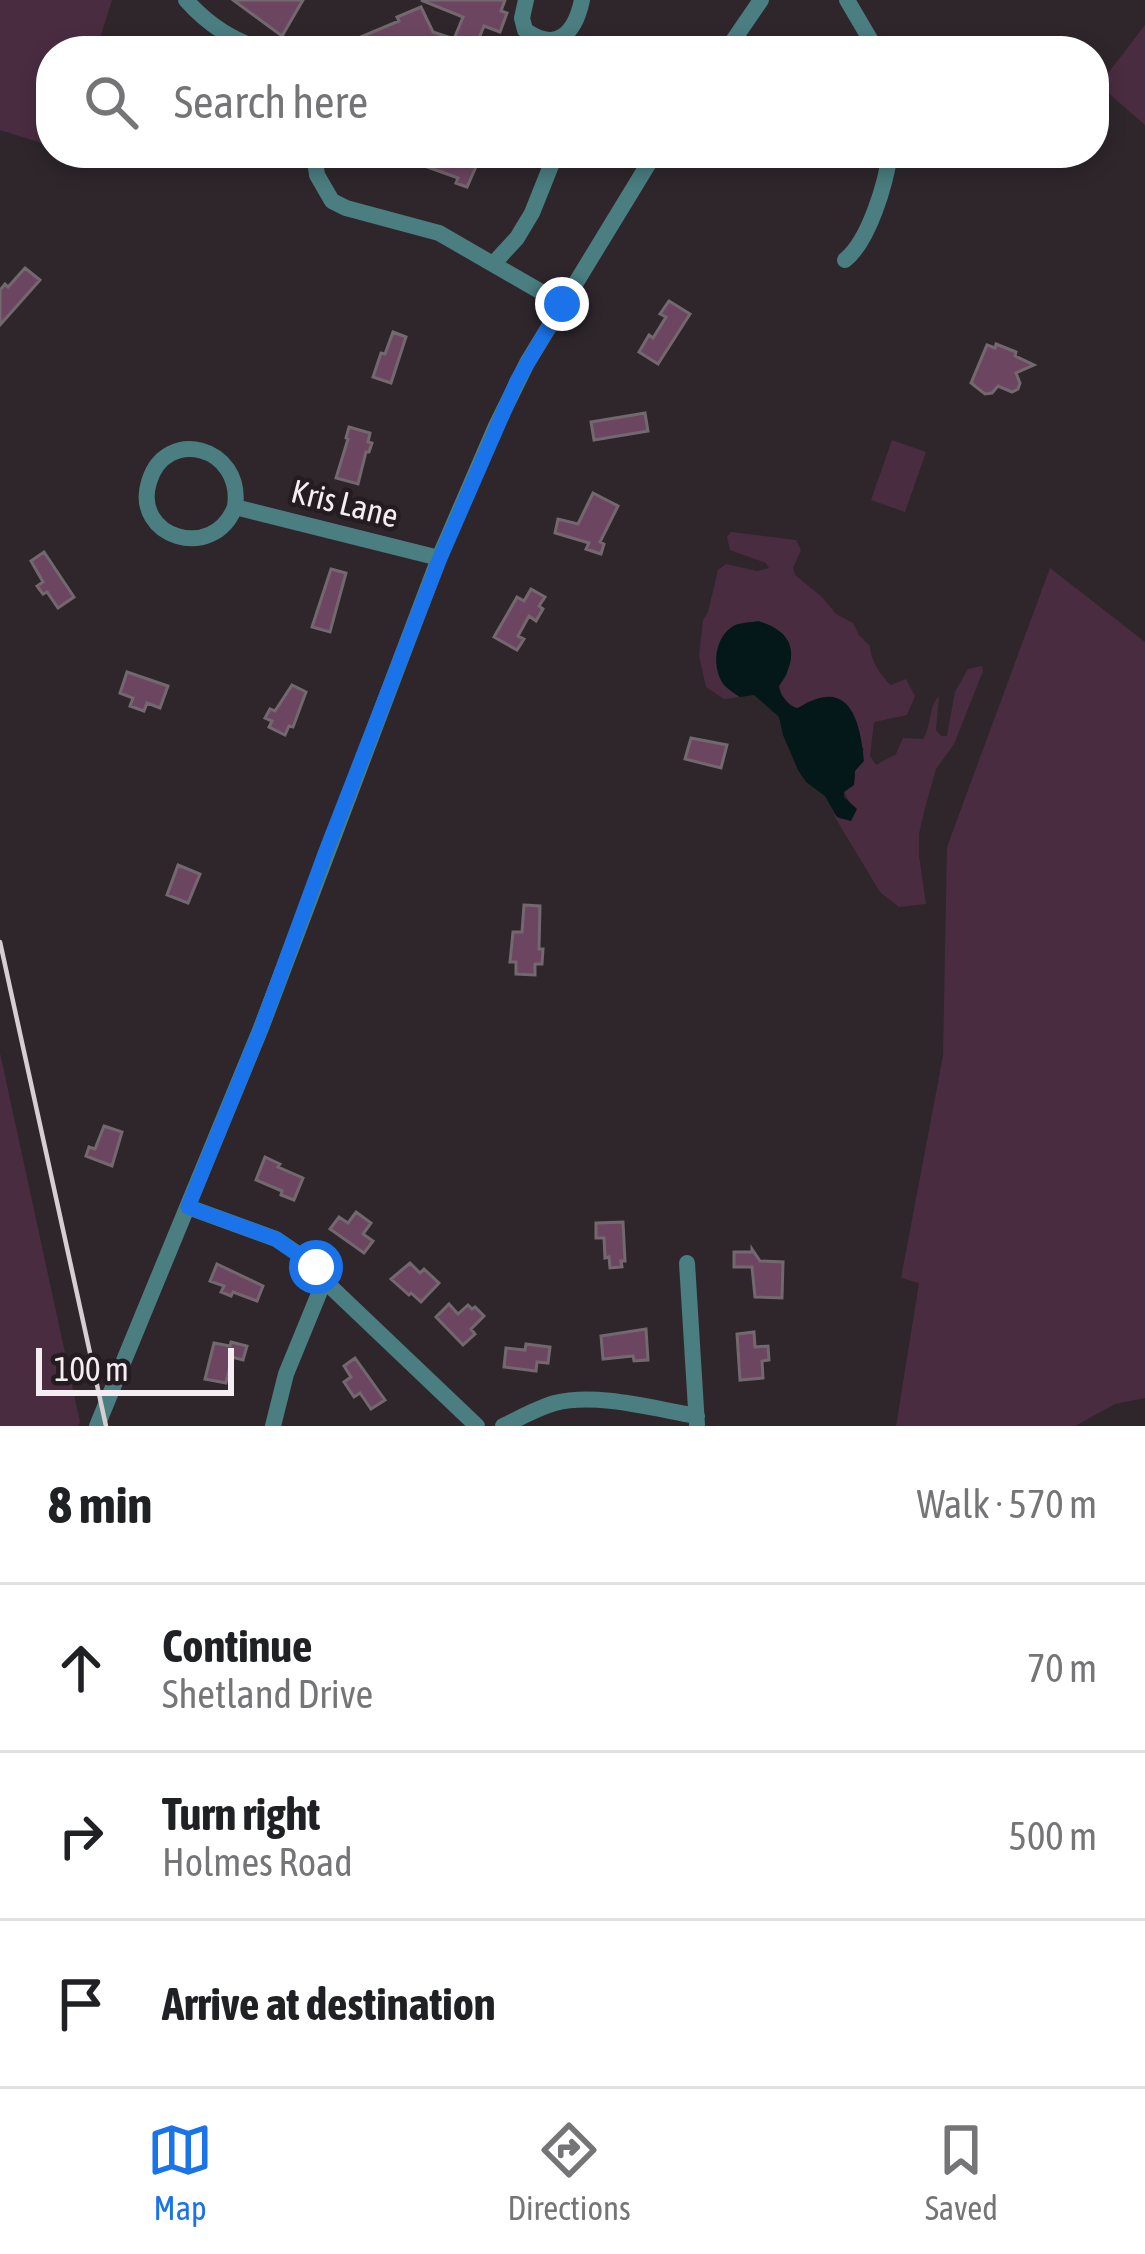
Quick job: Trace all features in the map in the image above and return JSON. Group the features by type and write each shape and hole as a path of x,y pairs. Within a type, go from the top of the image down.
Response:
{"street":[{"path":"186,0 208,23 230,36"},
{"path":"526,0 522,18 525,31 534,36"},
{"path":"571,36 582,0"},
{"path":"736,36 761,0"},
{"path":"847,0 868,36"},
{"path":"316,168 332,201 439,233 562,304"},
{"path":"494,264 532,213 550,168"},
{"path":"97,1426 261,1028 440,558 517,381 646,168"},
{"path":"845,260 868,224 887,168"},
{"path":"188,449 204,451 224,462 233,476 235,506 214,533 184,538 157,522 147,502 147,486 165,458 188,449"},
{"name":"Kris Lane","path":"235,506 440,558"},
{"path":"188,1207 276,1239 307,1260 477,1426"},
{"path":"503,1426 550,1404 573,1400 602,1401 697,1421 687,1263"},
{"path":"274,1426 286,1374 325,1280"}],"shaded area":[{"path":"0,0 112,0 101,36 36,36 36,141 0,130"},
{"path":"1145,25 1145,125 1109,94 1109,72"},
{"path":"892,440 926,452 905,512 871,500"},
{"path":"731,532 796,540 801,550 795,575 836,614 853,623 887,682 906,679 915,696 907,715 874,722 870,756 876,765 896,754 903,738 923,739 939,696 936,730 947,736 955,692 968,669 982,666 954,744 936,769 925,808 919,856 926,904 899,907 880,892 836,819 834,814 851,820 844,791 855,780 864,749 820,698 798,708 783,697 779,686 787,675 789,642 763,624 733,626 721,645 717,664 723,681 740,697 724,699 706,687 699,656 703,620 718,570 726,564 757,571 769,568 730,550 727,537"},
{"path":"1050,568 1145,642 1145,1398 1115,1404 1075,1426 896,1426 919,1283 901,1278 943,1056 947,847"},
{"path":"758,621 780,632 790,647 790,665 779,686 788,703 798,708 829,697 840,700 855,717 864,761 855,771 854,785 844,792 857,809 851,821 837,817 825,796 806,782 779,717 754,695 740,697 720,678 717,651 724,634 738,624"},
{"path":"0,1053 80,1422 78,1426 0,1426"}],"building":[{"path":"233,0 303,0 282,36"},
{"path":"421,0 505,0 501,11 507,13 500,32 484,26 480,36 455,36 463,17"},
{"path":"421,7 433,32 445,36 363,36"},
{"path":"430,168 475,168 467,187 456,183 458,178"},
{"path":"25,268 40,280 0,325 0,290"},
{"path":"669,301 690,314 658,364 639,352 666,317 660,314"},
{"path":"393,332 406,337 391,383 373,377"},
{"path":"996,344 1034,365 1016,373 1018,389 1012,392 998,386 985,394 971,383 987,345 995,348"},
{"path":"645,413 648,431 594,440 591,422"},
{"path":"349,427 370,433 368,442 372,443 358,484 336,478"},
{"path":"593,493 618,506 600,542 604,544 601,554 586,549 589,543 555,533 558,519 578,524"},
{"path":"44,552 74,597 58,608 37,586 43,582 31,561"},
{"path":"331,569 346,573 330,632 312,627"},
{"path":"531,589 545,597 539,606 543,609 536,621 529,616 518,636 524,639 517,650 494,637 517,597 524,601"},
{"path":"127,672 168,686 160,708 147,703 144,711 130,706 133,698 120,693"},
{"path":"292,685 306,692 293,727 285,735 269,727 272,721 265,718"},
{"path":"691,738 727,745 721,768 685,759"},
{"path":"178,865 200,874 188,903 167,895"},
{"path":"524,905 540,906 542,964 535,964 535,975 516,974 516,962 510,962 513,932 522,932"},
{"path":"104,1126 122,1132 112,1166 86,1156 89,1147 95,1149"},
{"path":"265,1157 303,1178 294,1200 256,1180"},
{"path":"356,1212 371,1223 363,1234 373,1241 364,1253 330,1229 339,1217 348,1223"},
{"path":"623,1222 625,1261 622,1267 610,1268 604,1238 596,1238 596,1223"},
{"path":"752,1249 760,1261 783,1262 782,1298 755,1297 752,1267 734,1267 734,1252"},
{"path":"410,1263 439,1283 421,1302 391,1279"},
{"path":"217,1264 263,1286 257,1301 221,1292 224,1286 210,1281"},
{"path":"449,1304 458,1314 468,1305 484,1316 463,1345 436,1317"},
{"path":"646,1329 648,1360 634,1361 633,1356 603,1359 601,1336"},
{"path":"754,1332 755,1347 768,1346 769,1360 762,1361 763,1378 740,1380 737,1334"},
{"path":"231,1342 247,1346 243,1360 232,1357 226,1383 205,1379 214,1343 230,1346"},
{"path":"526,1344 550,1347 548,1363 537,1362 536,1371 504,1367 506,1348 525,1350"},
{"path":"355,1358 385,1400 371,1409 344,1382 351,1377 344,1366"}],"railway":[{"path":"0,942 106,1426"}],"route":[{"path":"316,1267 276,1239 188,1207 440,558 517,381 562,304"}]}
